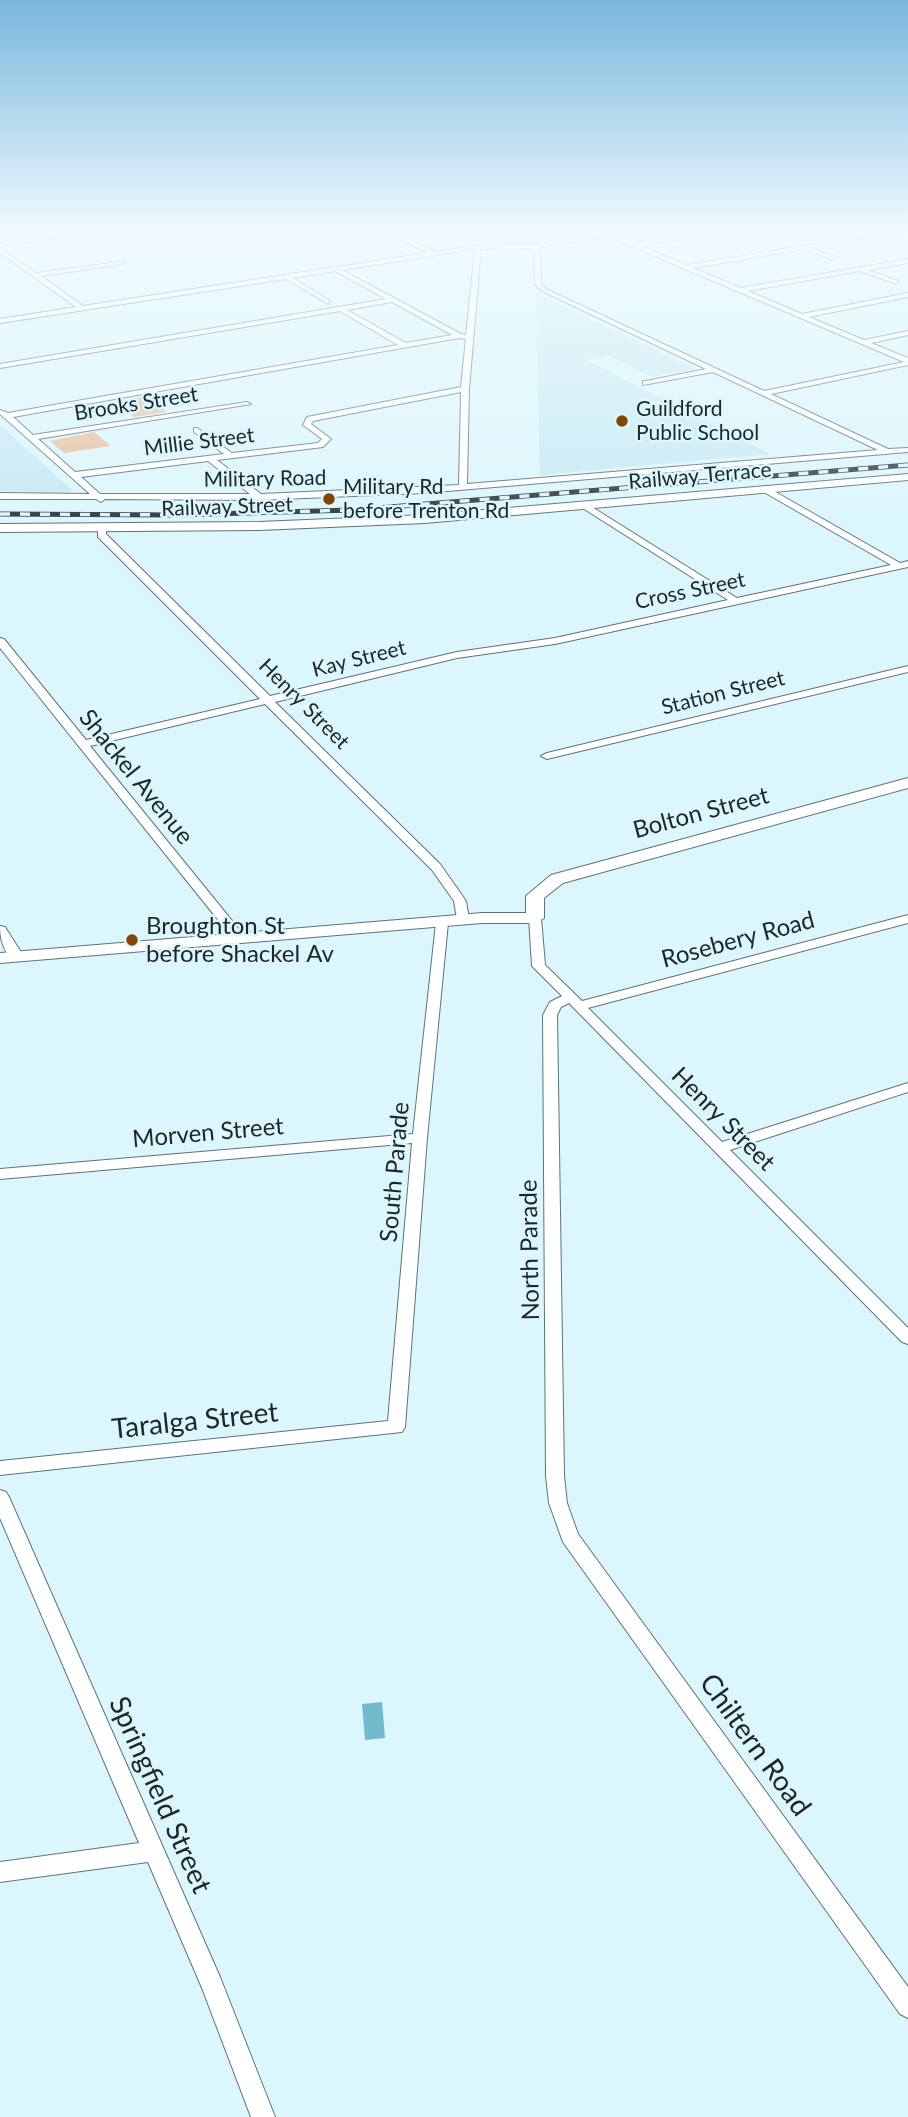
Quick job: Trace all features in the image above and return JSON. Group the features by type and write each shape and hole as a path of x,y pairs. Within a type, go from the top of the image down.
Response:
{"main road":[{"name":"Railway Terrace","path":"496,513 908,477"},
{"name":"Railway Street","path":"0,528 273,526 496,513"},
{"name":"Bolton Street","path":"535,918 534,900 538,891 557,878 908,783"},
{"path":"8,957 442,923 463,919 535,918"}],"street":[{"path":"0,366 217,330"},
{"path":"377,330 405,346"},
{"path":"448,330 459,336"},
{"path":"463,487 465,389 472,330"},
{"path":"630,330 886,451"},
{"path":"834,330 908,362"},
{"path":"863,342 908,333"},
{"path":"4,413 459,336 471,337"},
{"path":"763,393 908,362"},
{"path":"646,383 714,370"},
{"name":"Millie Street","path":"73,475 315,446 328,441 307,425 307,421 465,389"},
{"name":"Brooks Street","path":"31,438 247,404"},
{"path":"4,413 101,499"},
{"path":"197,430 231,456"},
{"name":"Military Road","path":"0,496 101,499 259,497 463,487 908,450"},
{"path":"210,459 259,497"},
{"path":"765,489 904,565"},
{"path":"584,505 735,601"},
{"name":"Henry Street","path":"102,529 102,535 271,700 436,867 460,901 463,919"},
{"name":"Cross Street","path":"479,652 525,646 904,565"},
{"name":"Shackel Avenue","path":"0,641 240,938"},
{"name":"Kay Street","path":"84,744 479,652"},
{"name":"Station Street","path":"547,756 908,668"},
{"name":"Henry Street","path":"535,918 539,966 908,1338"},
{"name":"Rosebery Road","path":"575,1002 908,919"},
{"name":"South Parade","path":"396,1427 419,1138 442,923"},
{"path":"0,930 8,957"},
{"name":"North Parade","path":"561,1514 555,1476 550,1014 555,1005 575,1002"},
{"path":"719,1148 908,1087"},
{"name":"Morven Street","path":"0,1174 419,1138"},
{"name":"Taralga Street","path":"0,1468 396,1427"},
{"name":"Springfield Street","path":"0,1497 212,1985 263,2117"},
{"name":"Chiltern Road","path":"561,1514 570,1537 908,2006"},
{"path":"0,1872 153,1851"}],"shaded area":[{"name":"Guildford Public School","path":"537,330 613,330 695,369 651,377 608,355 586,360 770,454 540,475"},
{"path":"147,396 167,412 134,417 115,402"},
{"path":"0,425 72,490 68,493 0,491"},
{"path":"94,432 111,446 64,453 50,441"}],"water":[{"path":"382,1702 385,1738 365,1740 362,1704"}],"railway":[{"path":"0,514 175,515 352,510 908,465"}],"place":[{"name":"Guildford Public School","path":"622,421"},
{"name":"Military Rd before Trenton Rd","path":"329,499"},
{"name":"Broughton St before Shackel Av","path":"132,940"}]}
